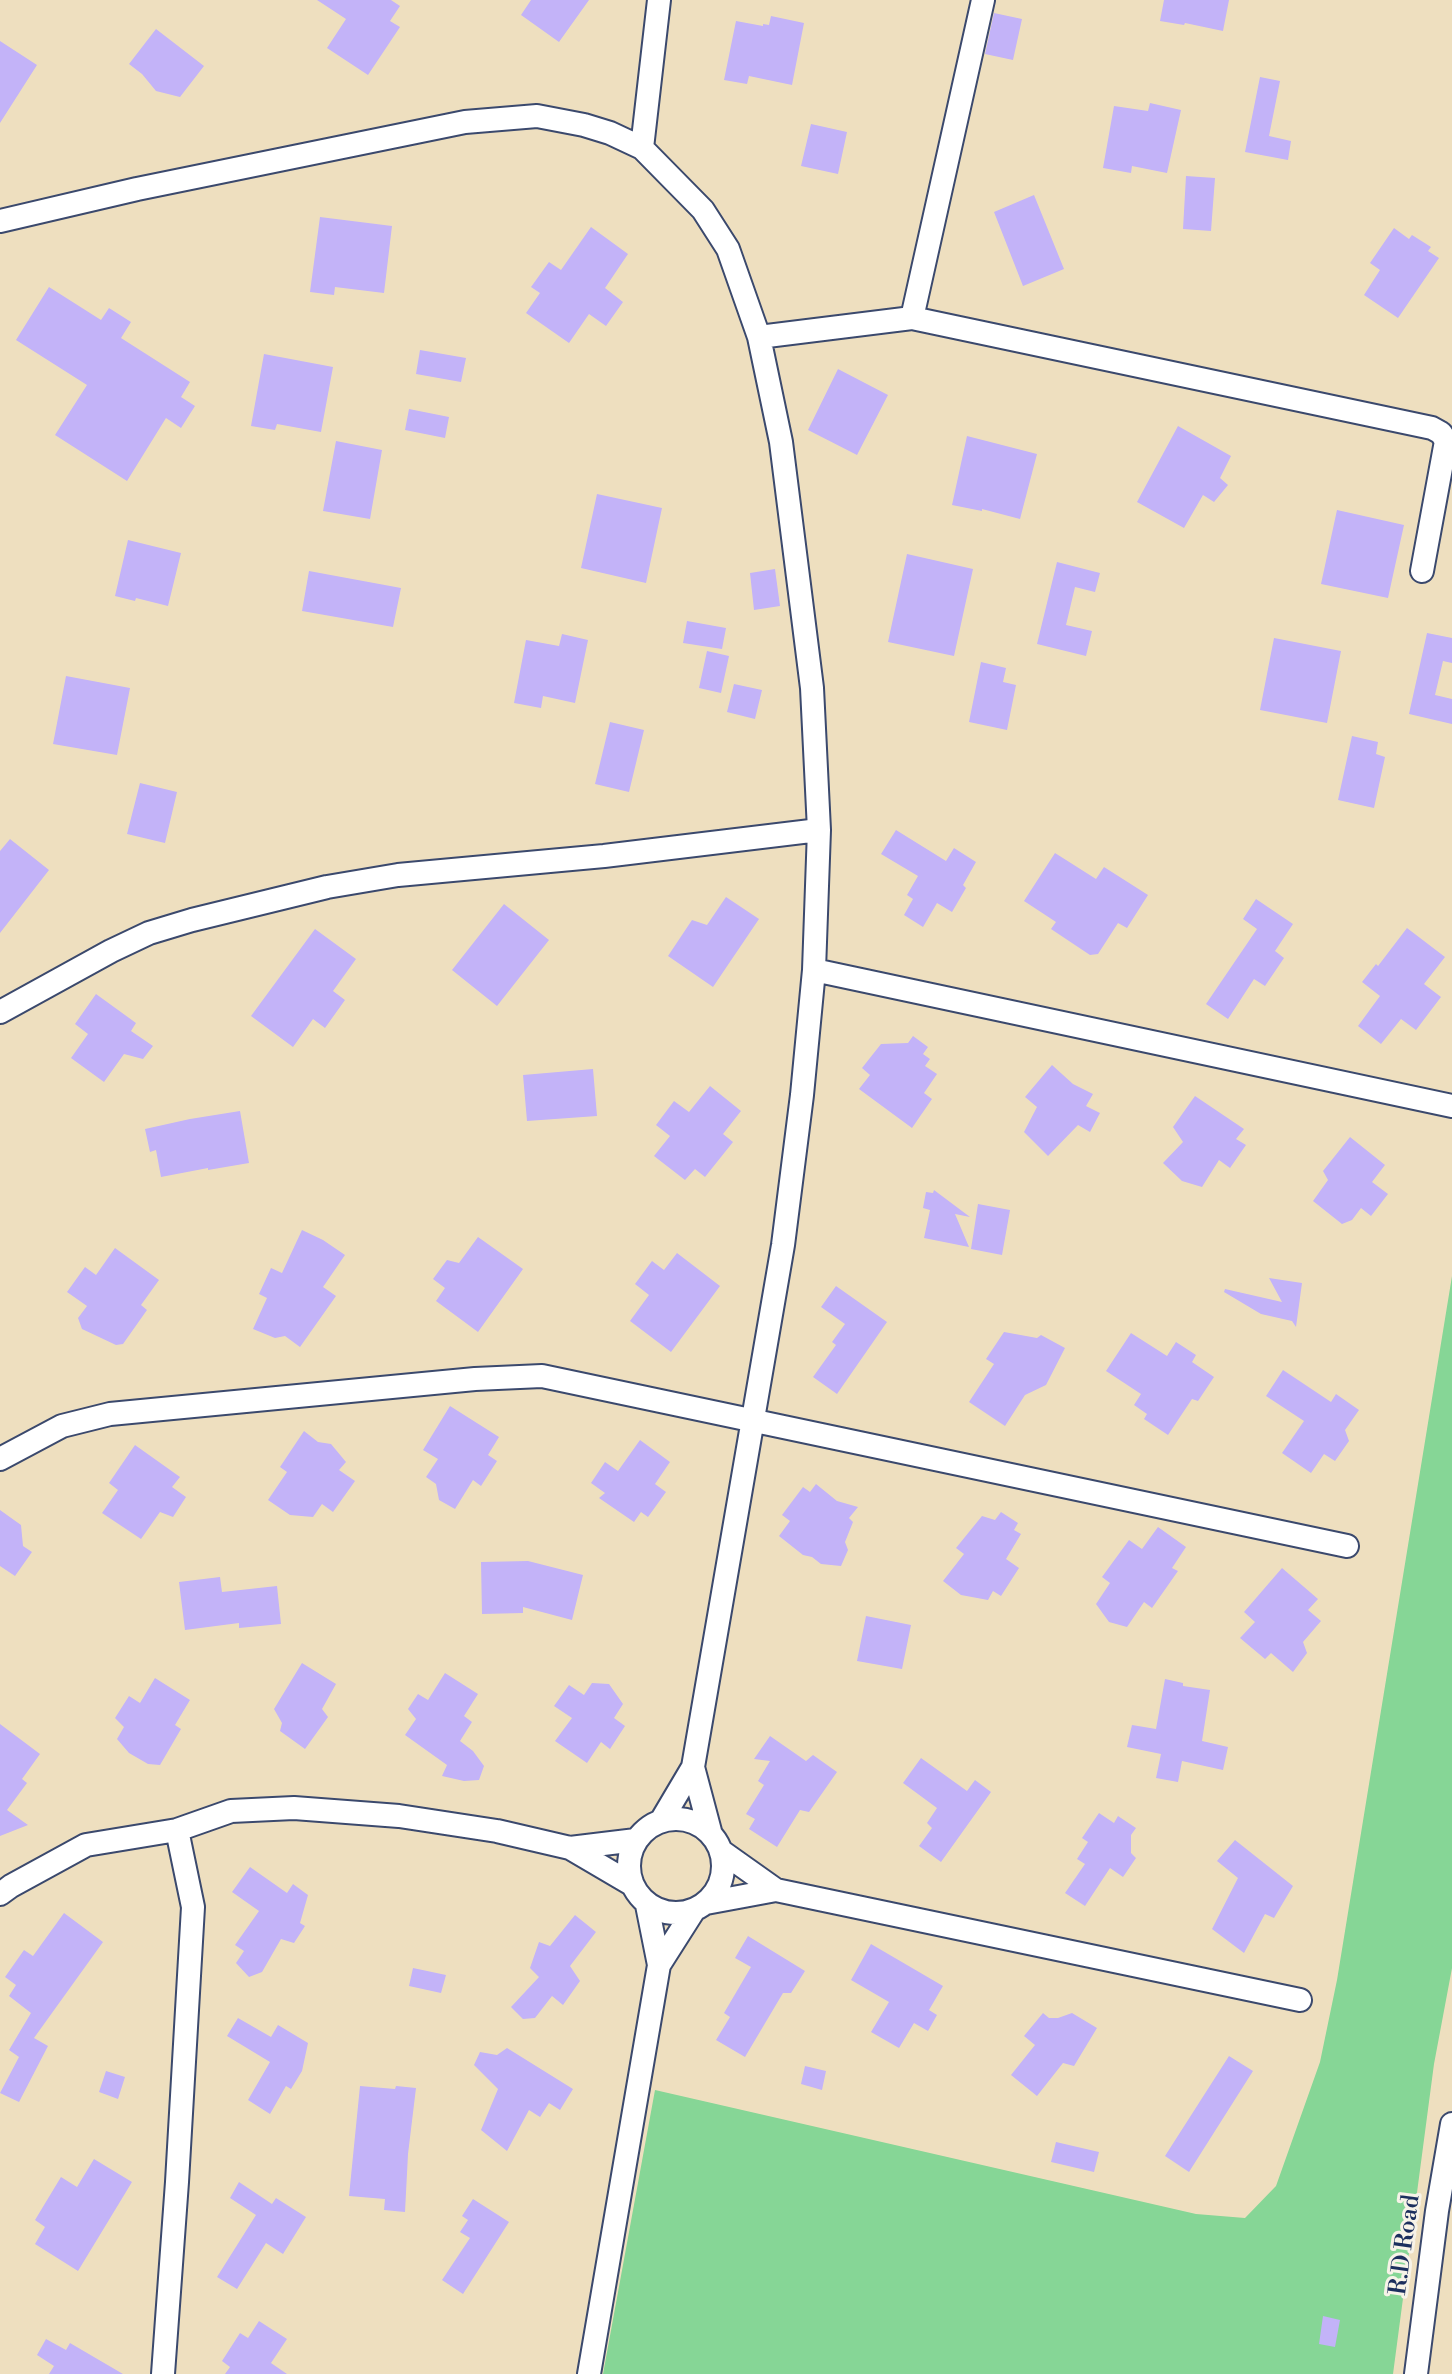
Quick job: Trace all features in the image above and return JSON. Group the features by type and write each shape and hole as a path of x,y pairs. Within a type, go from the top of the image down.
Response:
{"street":[{"path":"642,148 659,0"},
{"path":"912,318 983,0"},
{"path":"0,221 160,185 465,122 537,116 610,133 642,148 688,194 715,228 728,249 759,337 781,442 812,688 819,830 814,970 802,1095 783,1245 693,1767 661,1821"},
{"path":"759,337 912,318 1421,426 1442,433 1446,441 1422,571"},
{"path":"0,1012 111,951 149,933 192,920 327,887 398,875 604,856 819,830"},
{"path":"814,970 1452,1106"},
{"path":"0,1459 62,1426 110,1414 523,1375 564,1379 752,1422 1347,1546"},
{"path":"659,1965 700,1906 716,1893 722,1881 724,1866 721,1851 710,1831 693,1767"},
{"path":"0,1894 86,1845 177,1830 231,1811 294,1808 399,1816 497,1831 570,1848 633,1885"},
{"path":"589,2374 659,1965 646,1905 630,1877 630,1862 636,1840 647,1828 661,1821 676,1818 691,1821 701,1824 710,1831"},
{"path":"164,2374 193,1907 177,1830"},
{"path":"570,1848 636,1840"},
{"path":"721,1851 776,1890 1300,2000"},
{"path":"646,1905 668,1913 681,1914 700,1906 776,1890"},
{"name":"R.D Road","path":"1416,2374 1444,2213 1452,2124"}],"green space":[{"path":"1452,1276 1452,1968 1434,2064 1393,2374 603,2374 655,2090 1196,2214 1245,2218 1276,2186 1320,2062 1337,1980"}],"building":[{"path":"317,0 391,0 400,6 390,21 400,27 368,75 327,48 346,19"},
{"path":"531,0 589,0 559,42 521,15"},
{"path":"1164,0 1229,0 1223,31 1185,23 1184,25 1160,21"},
{"path":"994,13 1022,19 1013,60 985,54"},
{"path":"771,16 804,23 792,85 749,76 747,84 724,80 736,21 763,26 763,24 769,25"},
{"path":"156,29 204,66 180,97 156,91 142,74 129,64"},
{"path":"0,41 37,65 0,123"},
{"path":"1260,77 1280,81 1269,136 1291,141 1288,160 1245,152"},
{"path":"1150,103 1181,110 1167,173 1132,166 1131,173 1103,168 1114,106 1148,111"},
{"path":"811,124 847,132 838,174 801,166"},
{"path":"1186,176 1215,178 1211,231 1183,229"},
{"path":"1034,195 1064,269 1023,286 994,212"},
{"path":"320,217 392,226 384,293 335,287 334,295 310,292"},
{"path":"591,227 628,254 605,288 623,302 606,326 589,314 569,343 526,313 540,293 531,287 549,262 561,270"},
{"path":"1394,228 1409,239 1412,235 1431,247 1428,251 1439,258 1398,318 1364,295 1380,270 1370,263"},
{"path":"49,287 101,320 109,308 131,322 121,338 190,382 181,397 195,406 181,428 166,418 127,481 55,435 87,385 16,340"},
{"path":"420,350 466,358 461,382 416,374"},
{"path":"264,354 333,367 321,432 277,424 275,430 251,426"},
{"path":"838,369 888,395 857,455 808,430"},
{"path":"409,409 449,417 445,438 405,430"},
{"path":"1178,426 1231,456 1220,478 1228,485 1214,502 1203,495 1184,528 1137,502"},
{"path":"967,436 1037,454 1020,519 982,509 982,511 952,505"},
{"path":"336,441 382,450 370,519 323,511"},
{"path":"597,494 662,508 646,583 581,568"},
{"path":"1337,510 1404,525 1388,598 1321,584"},
{"path":"128,540 181,553 168,606 136,598 135,601 115,596"},
{"path":"907,554 973,569 954,656 888,642"},
{"path":"1057,562 1100,573 1095,592 1075,587 1066,625 1092,631 1086,656 1037,644"},
{"path":"775,569 780,606 754,610 750,573"},
{"path":"309,571 401,588 393,627 302,611"},
{"path":"687,621 726,628 722,649 683,643"},
{"path":"1427,633 1452,638 1452,663 1443,661 1435,695 1452,699 1452,724 1409,714"},
{"path":"562,634 588,640 575,703 543,696 541,708 514,703 526,640 559,646"},
{"path":"1274,638 1341,651 1327,723 1260,710"},
{"path":"707,651 729,656 721,693 699,688"},
{"path":"981,662 1006,668 1003,682 1016,685 1007,730 969,722"},
{"path":"66,676 130,688 117,755 53,744"},
{"path":"734,684 762,690 755,719 727,712"},
{"path":"610,722 644,730 629,792 595,784"},
{"path":"1352,736 1378,742 1376,754 1385,757 1374,808 1338,800"},
{"path":"140,783 177,792 165,843 127,834"},
{"path":"896,830 946,861 954,848 976,862 963,885 966,888 952,912 937,903 923,927 904,915 913,899 907,895 918,876 881,854"},
{"path":"10,839 49,870 0,933 0,851"},
{"path":"1055,853 1096,879 1104,867 1148,895 1127,928 1118,923 1098,954 1090,955 1051,929 1056,922 1024,901"},
{"path":"726,897 759,919 713,987 668,956 692,920 707,925"},
{"path":"1256,899 1293,924 1275,951 1284,958 1265,986 1254,979 1228,1019 1206,1004 1257,929 1243,919"},
{"path":"504,904 549,940 497,1006 452,970"},
{"path":"1407,928 1445,957 1424,984 1441,997 1416,1030 1401,1019 1381,1044 1358,1026 1380,996 1362,982 1376,964 1378,966"},
{"path":"315,929 356,959 333,991 345,1000 325,1028 313,1019 293,1047 251,1016"},
{"path":"96,994 136,1023 131,1031 153,1046 143,1059 124,1054 104,1082 71,1058 88,1034 75,1024"},
{"path":"913,1036 928,1047 923,1054 930,1059 925,1066 937,1074 924,1093 932,1099 912,1128 859,1089 870,1075 862,1068 881,1044 908,1043"},
{"path":"1052,1065 1073,1084 1093,1094 1086,1106 1100,1113 1090,1132 1078,1125 1048,1156 1024,1132 1037,1107 1025,1097"},
{"path":"593,1069 597,1116 527,1121 523,1075"},
{"path":"710,1086 741,1111 723,1134 733,1142 705,1177 695,1169 685,1180 654,1156 670,1136 656,1125 674,1101 689,1112"},
{"path":"1195,1096 1244,1129 1236,1139 1246,1145 1230,1168 1219,1160 1202,1187 1182,1181 1163,1163 1183,1142 1173,1127"},
{"path":"240,1111 249,1163 161,1177 156,1150 150,1152 145,1129"},
{"path":"1350,1137 1385,1165 1372,1182 1388,1194 1371,1216 1361,1208 1352,1220 1342,1224 1313,1201 1328,1180 1323,1171"},
{"path":"934,1190 970,1217 955,1214 969,1247 924,1238 930,1210 923,1208 926,1192 933,1193"},
{"path":"978,1204 1010,1210 1002,1255 971,1249"},
{"path":"302,1230 323,1240 345,1255 323,1287 336,1296 300,1347 285,1336 275,1338 253,1329 267,1298 259,1294 271,1268 282,1273"},
{"path":"478,1237 523,1269 478,1332 436,1301 445,1288 433,1279 447,1260 459,1263"},
{"path":"115,1248 159,1280 141,1305 147,1310 123,1344 116,1345 82,1329 78,1318 87,1306 67,1292 85,1267 96,1275"},
{"path":"677,1253 720,1286 671,1352 630,1321 649,1295 635,1284 652,1261 664,1270"},
{"path":"1269,1278 1302,1283 1296,1327 1292,1321 1261,1314 1224,1292 1225,1289 1282,1302"},
{"path":"836,1286 887,1322 837,1394 813,1377 836,1345 832,1342 845,1324 821,1307"},
{"path":"1004,1332 1037,1338 1041,1335 1065,1348 1046,1385 1025,1395 1005,1426 969,1402 994,1364 986,1359"},
{"path":"1131,1333 1167,1356 1176,1342 1196,1355 1192,1362 1214,1377 1198,1401 1192,1399 1168,1435 1144,1419 1147,1414 1134,1405 1141,1394 1106,1371"},
{"path":"1283,1370 1331,1402 1336,1394 1359,1410 1345,1430 1349,1441 1335,1461 1324,1454 1311,1473 1282,1453 1304,1421 1266,1396"},
{"path":"450,1406 499,1437 488,1455 497,1461 481,1486 473,1480 455,1509 439,1500 436,1484 426,1477 438,1459 423,1450"},
{"path":"304,1431 318,1442 331,1444 346,1462 339,1470 355,1481 333,1512 322,1504 313,1517 290,1515 268,1500 287,1472 280,1467"},
{"path":"640,1440 670,1462 655,1484 666,1492 648,1517 641,1512 634,1522 599,1498 605,1493 591,1483 605,1462 618,1471"},
{"path":"135,1445 180,1477 172,1487 186,1497 173,1517 160,1512 141,1539 102,1513 118,1490 109,1483"},
{"path":"816,1484 837,1501 858,1507 849,1518 853,1522 845,1542 848,1550 841,1566 821,1564 812,1557 803,1555 779,1536 790,1521 782,1515 803,1487 810,1492"},
{"path":"0,1510 21,1525 23,1546 32,1552 15,1576 0,1566"},
{"path":"1001,1512 1018,1523 1014,1530 1021,1534 1006,1559 1019,1568 1001,1596 993,1591 988,1600 961,1595 943,1581 964,1554 956,1548 982,1516 995,1520"},
{"path":"1158,1527 1186,1547 1172,1568 1178,1571 1152,1608 1144,1602 1127,1627 1109,1622 1096,1604 1110,1583 1102,1577 1129,1540 1142,1549"},
{"path":"528,1561 583,1575 572,1620 523,1607 523,1613 482,1614 481,1562"},
{"path":"1282,1568 1318,1599 1308,1610 1321,1621 1303,1642 1307,1653 1293,1672 1271,1653 1265,1659 1240,1638 1255,1622 1244,1612"},
{"path":"220,1577 222,1592 277,1586 281,1624 239,1628 239,1623 185,1630 179,1582"},
{"path":"866,1616 911,1625 902,1669 857,1661"},
{"path":"302,1663 336,1684 322,1709 328,1717 305,1749 280,1731 282,1723 274,1709"},
{"path":"445,1673 478,1694 464,1716 472,1722 460,1741 473,1751 484,1766 479,1780 464,1781 442,1776 447,1765 405,1735 416,1719 408,1709 418,1694 428,1700"},
{"path":"155,1678 190,1700 175,1725 181,1729 160,1765 148,1764 129,1753 117,1739 124,1727 115,1718 129,1696 140,1703"},
{"path":"1165,1679 1183,1683 1183,1686 1210,1690 1202,1741 1228,1747 1223,1770 1182,1761 1178,1782 1156,1778 1161,1754 1127,1747 1132,1725 1156,1729"},
{"path":"592,1683 609,1684 623,1704 614,1718 625,1726 610,1749 601,1742 587,1763 555,1741 572,1718 554,1706 569,1685 584,1695"},
{"path":"0,1724 40,1754 22,1779 27,1783 7,1810 28,1825 0,1836"},
{"path":"770,1736 806,1761 813,1755 837,1772 809,1812 800,1810 777,1847 749,1829 755,1819 746,1814 764,1785 758,1781 770,1761 754,1759"},
{"path":"921,1758 967,1791 975,1780 991,1792 941,1862 919,1846 932,1828 927,1823 937,1808 903,1783"},
{"path":"1099,1813 1114,1823 1118,1816 1136,1828 1131,1835 1131,1853 1136,1858 1123,1877 1110,1868 1085,1906 1065,1893 1085,1864 1077,1859 1088,1842 1082,1838"},
{"path":"1235,1840 1293,1886 1274,1918 1265,1914 1244,1953 1212,1929 1238,1878 1217,1861"},
{"path":"250,1867 287,1893 293,1884 308,1895 300,1923 305,1926 294,1943 281,1939 262,1972 249,1977 236,1963 244,1951 235,1945 259,1911 232,1892"},
{"path":"64,1913 103,1942 34,2038 48,2046 19,2102 0,2093 19,2057 9,2050 31,2013 9,1996 16,1985 5,1977 24,1950 33,1956"},
{"path":"575,1915 596,1932 570,1966 580,1981 563,2005 552,1996 535,2018 523,2019 511,2007 539,1977 530,1968 539,1942 550,1946"},
{"path":"748,1936 805,1971 791,1993 783,1993 745,2057 716,2040 730,2017 724,2013 751,1967 735,1958"},
{"path":"871,1944 943,1986 929,2010 937,2015 928,2031 914,2023 899,2048 871,2032 889,2002 851,1980"},
{"path":"413,1968 446,1975 441,1993 409,1986"},
{"path":"1043,2013 1049,2018 1058,2018 1072,2013 1097,2028 1074,2066 1063,2063 1037,2096 1011,2075 1035,2045 1024,2036"},
{"path":"238,2018 271,2037 278,2025 308,2043 302,2071 291,2089 286,2086 270,2114 248,2100 270,2062 227,2036"},
{"path":"507,2048 573,2089 560,2110 549,2103 540,2117 529,2110 507,2151 481,2130 498,2089 474,2065 480,2052 497,2055"},
{"path":"1229,2056 1253,2071 1189,2172 1165,2156"},
{"path":"805,2066 826,2071 822,2090 801,2084"},
{"path":"106,2071 125,2077 118,2099 99,2092"},
{"path":"360,2086 416,2088 408,2154 405,2212 384,2210 385,2199 349,2196"},
{"path":"1056,2142 1099,2152 1094,2172 1051,2162"},
{"path":"94,2159 132,2182 78,2271 35,2244 45,2227 35,2220 61,2177 77,2187"},
{"path":"239,2182 272,2204 276,2198 306,2217 283,2254 266,2243 237,2289 217,2277 256,2215 230,2198"},
{"path":"473,2199 509,2222 463,2294 442,2280 470,2238 460,2232 468,2220 462,2216"},
{"path":"1323,2316 1340,2320 1335,2347 1319,2344"},
{"path":"259,2321 287,2339 271,2363 287,2374 225,2374 230,2367 222,2361 240,2333 248,2338"},
{"path":"46,2339 66,2350 70,2343 123,2374 49,2374 54,2366 37,2355"}]}
